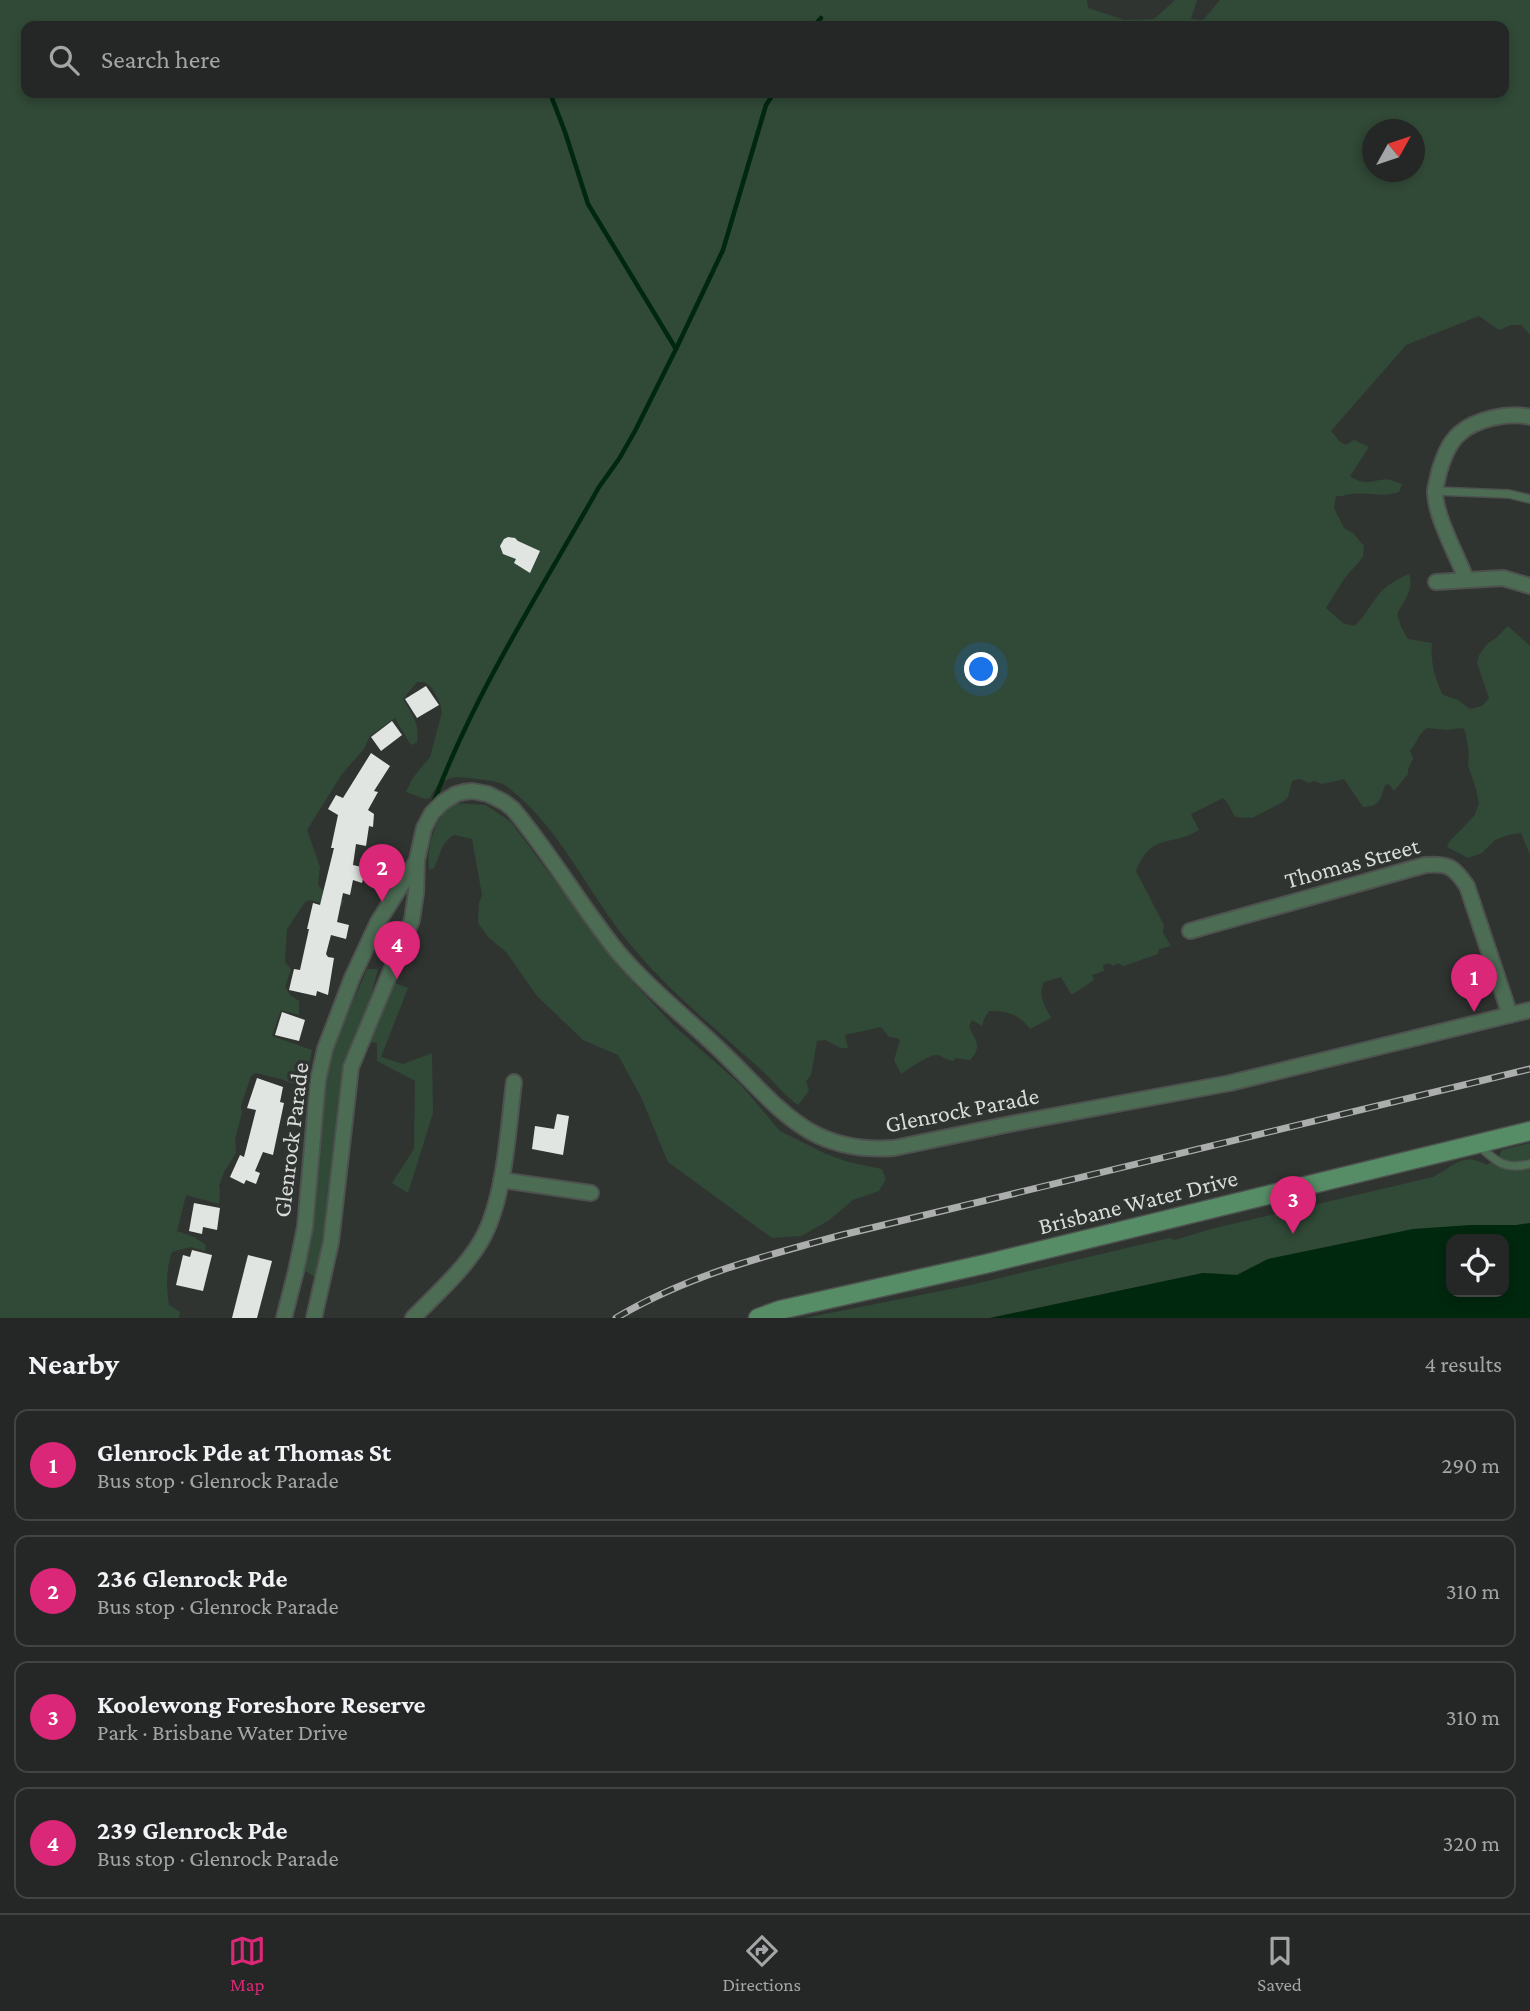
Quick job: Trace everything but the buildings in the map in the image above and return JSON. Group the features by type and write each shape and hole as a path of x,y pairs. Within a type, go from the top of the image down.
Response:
{"main road":[{"name":"Brisbane Water Drive","path":"758,1318 780,1310 985,1264 1530,1131"}],"street":[{"path":"1466,579 1438,510 1434,491 1448,448 1459,434 1476,424 1496,417 1530,417"},
{"path":"1436,582 1503,578 1530,586"},
{"name":"Glenrock Parade","path":"314,1318 331,1242 351,1067 412,920 417,860 424,828 432,813 456,794 472,791 488,794 513,808 618,951 653,990 800,1127 831,1142 854,1147 894,1148 1230,1083 1530,1010"},
{"name":"Glenrock Parade","path":"284,1318 304,1227 318,1080 325,1049 352,978 378,922 417,860"},
{"name":"Thomas Street","path":"1190,931 1425,865 1442,864 1456,870 1467,886 1510,1015"},
{"path":"413,1318 468,1260 482,1240 501,1180 514,1082"},
{"path":"501,1180 591,1193"}],"lane":[{"path":"1434,491 1509,494 1530,499"},
{"path":"1476,1144 1506,1166 1530,1164"}],"shaded area":[{"path":"0,0 1087,0 1088,8 1125,20 1154,19 1175,0 1197,0 1191,19 1203,20 1220,0 1530,0 1530,335 1522,325 1511,325 1499,330 1479,316 1406,345 1331,431 1346,445 1354,440 1369,447 1350,476 1362,482 1391,480 1402,484 1399,492 1393,494 1336,496 1334,508 1344,528 1353,533 1364,546 1363,557 1344,579 1326,608 1343,623 1354,626 1383,590 1409,574 1410,589 1397,614 1401,627 1408,639 1432,643 1434,670 1443,695 1458,700 1470,709 1482,706 1489,698 1477,663 1479,655 1488,643 1508,626 1530,646 1530,855 1521,833 1495,840 1482,853 1468,858 1447,847 1474,816 1479,804 1468,765 1469,753 1463,728 1427,728 1410,751 1413,758 1408,774 1394,791 1389,784 1385,785 1381,798 1373,805 1363,807 1344,779 1322,784 1300,779 1292,781 1288,797 1283,802 1252,818 1235,817 1223,798 1191,814 1199,830 1155,845 1142,858 1136,871 1164,925 1163,933 1171,946 1159,949 1158,954 1124,966 1118,963 1113,966 1109,963 1103,965 1104,971 1092,975 1094,980 1073,994 1061,977 1044,982 1042,996 1051,1018 1030,1029 1018,1017 1001,1011 989,1011 982,1026 972,1020 969,1026 977,1046 970,1060 955,1058 954,1061 935,1055 901,1074 894,1060 900,1040 889,1037 881,1027 845,1035 848,1048 841,1048 825,1040 817,1041 811,1075 806,1081 809,1091 798,1105 643,960 614,924 544,822 509,788 494,781 460,777 440,783 430,798 425,799 406,792 412,779 430,757 442,712 432,688 424,682 417,682 403,699 416,724 417,742 412,745 409,742 395,718 370,736 364,749 342,774 307,830 320,867 318,885 344,901 341,906 310,900 305,902 287,929 285,962 291,969 285,987 290,995 299,1001 299,1015 281,1010 272,1036 312,1050 306,1078 293,1084 256,1073 251,1076 241,1106 242,1113 235,1139 236,1153 219,1186 219,1204 186,1195 177,1231 206,1245 205,1251 190,1247 172,1252 168,1271 168,1298 169,1305 180,1312 179,1318 0,1318"},
{"path":"453,803 486,805 511,822 620,968 674,1026 741,1085 780,1131 848,1162 882,1169 886,1179 879,1191 853,1200 828,1221 801,1236 772,1238 668,1162 641,1097 618,1055 583,1040 537,996 506,952 488,937 478,923 482,895 472,839 454,835 449,838 434,868 429,870 433,834 441,816"},
{"path":"367,969 378,969 365,1019 375,1021 395,983 408,988 381,1057 403,1064 432,1053 433,1113 408,1193 392,1183 414,1149 415,1081 377,1061 377,1043 355,1040 344,1069 322,1281 305,1271 321,1075"},
{"path":"1530,1143 1530,1223 1268,1259 1237,1275 1203,1273 990,1318 805,1318 966,1286 1169,1238 1175,1240 1211,1229 1433,1177 1465,1160 1487,1165 1499,1156 1502,1150"},
{"path":"1530,1223 1530,1318 990,1318 1203,1273 1237,1275 1268,1259 1413,1229"}],"waterway":[{"path":"434,801 489,680 599,487 635,431 676,349 588,204 552,98"},
{"path":"676,349 723,250 766,105 771,98"}],"railway":[{"path":"616,1318 698,1279 755,1259 842,1235 1530,1069"}],"place":[{"name":"236 Glenrock Pde","path":"382,902"},
{"name":"239 Glenrock Pde","path":"397,979"},
{"name":"Glenrock Pde at Thomas St","path":"1474,1012"},
{"name":"Koolewong Foreshore Reserve","path":"1293,1234"}]}
